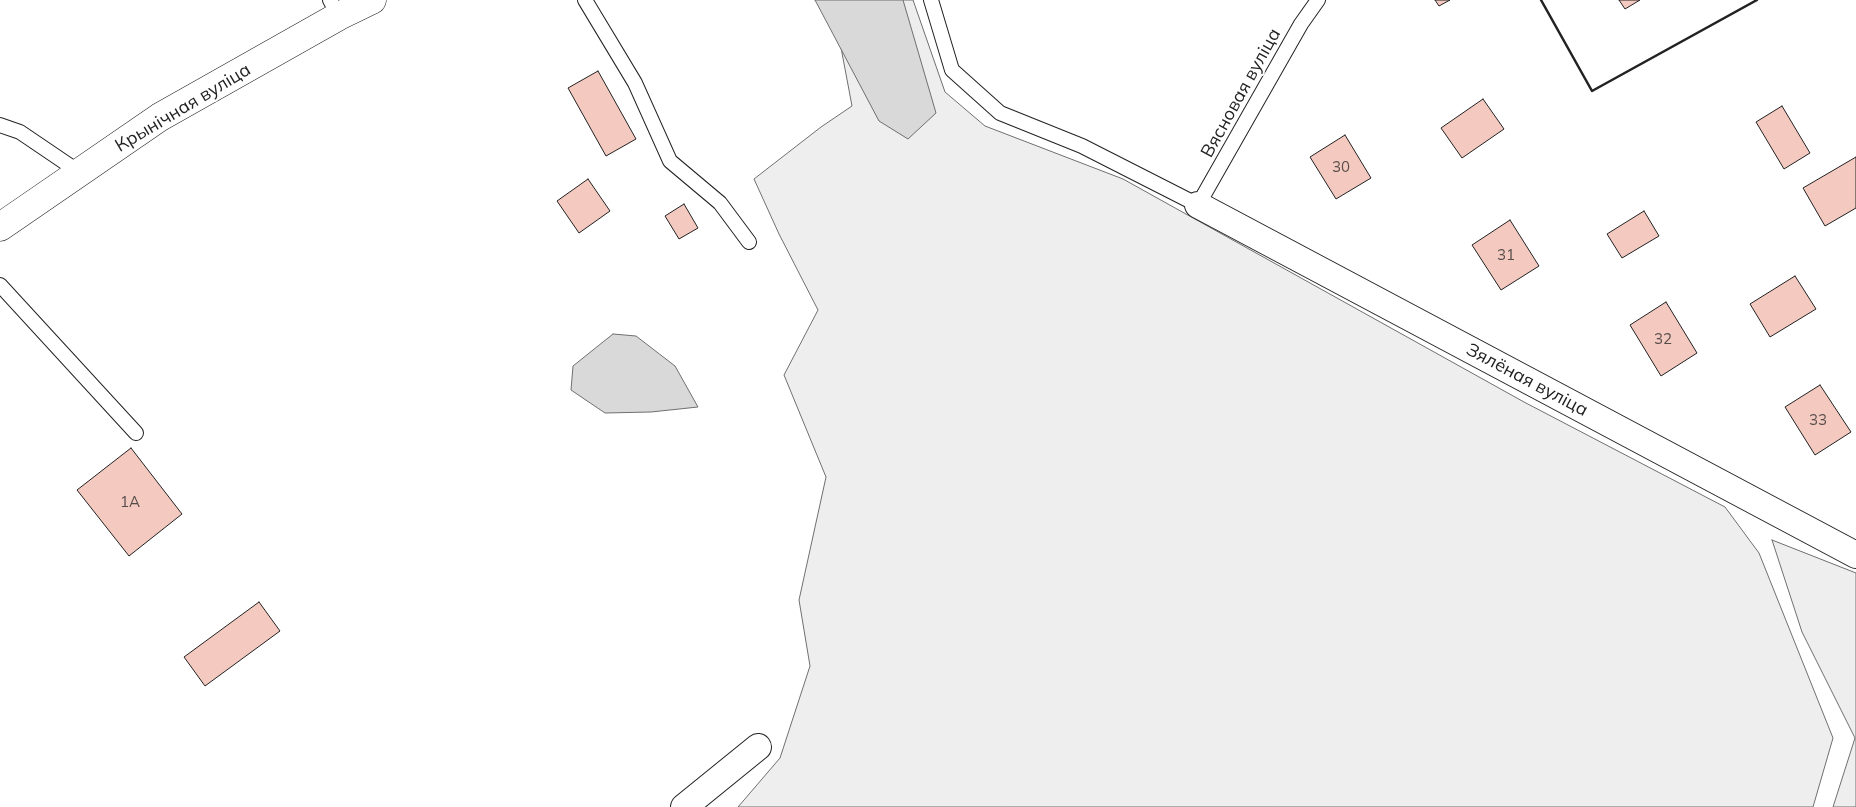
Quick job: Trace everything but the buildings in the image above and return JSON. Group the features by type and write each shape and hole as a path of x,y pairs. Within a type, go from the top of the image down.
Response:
{"street":[{"name":"Крынічная вуліца","path":"0,227 160,117 334,8 372,0"},
{"name":"Зялёная вуліца","path":"1198,205 1856,554"},
{"path":"684,807 758,747"}],"lane":[{"path":"585,0 635,83 670,161 720,203 748,242"},
{"path":"931,0 952,70 1000,113 1082,146 1198,205"},
{"name":"Вясновая вуліца","path":"1198,205 1301,24 1318,0"},
{"path":"0,125 20,132 79,172"},
{"path":"0,285 136,434"}],"shaded area":[{"path":"815,0 903,0 936,113 908,139 879,121"},
{"path":"888,0 913,0 945,92 985,126 1123,179 1524,402 1725,507 1759,553 1833,738 1813,807 738,807 780,758 810,666 799,600 826,477 784,375 818,310 779,234 754,179 821,127 852,106 835,16"},
{"path":"613,334 636,336 675,366 698,407 651,412 605,413 571,390 573,366"},
{"path":"1772,540 1856,573 1856,807 1833,807 1855,738 1802,632"}],"wall":[{"path":"1541,0 1592,91 1757,0"}]}
